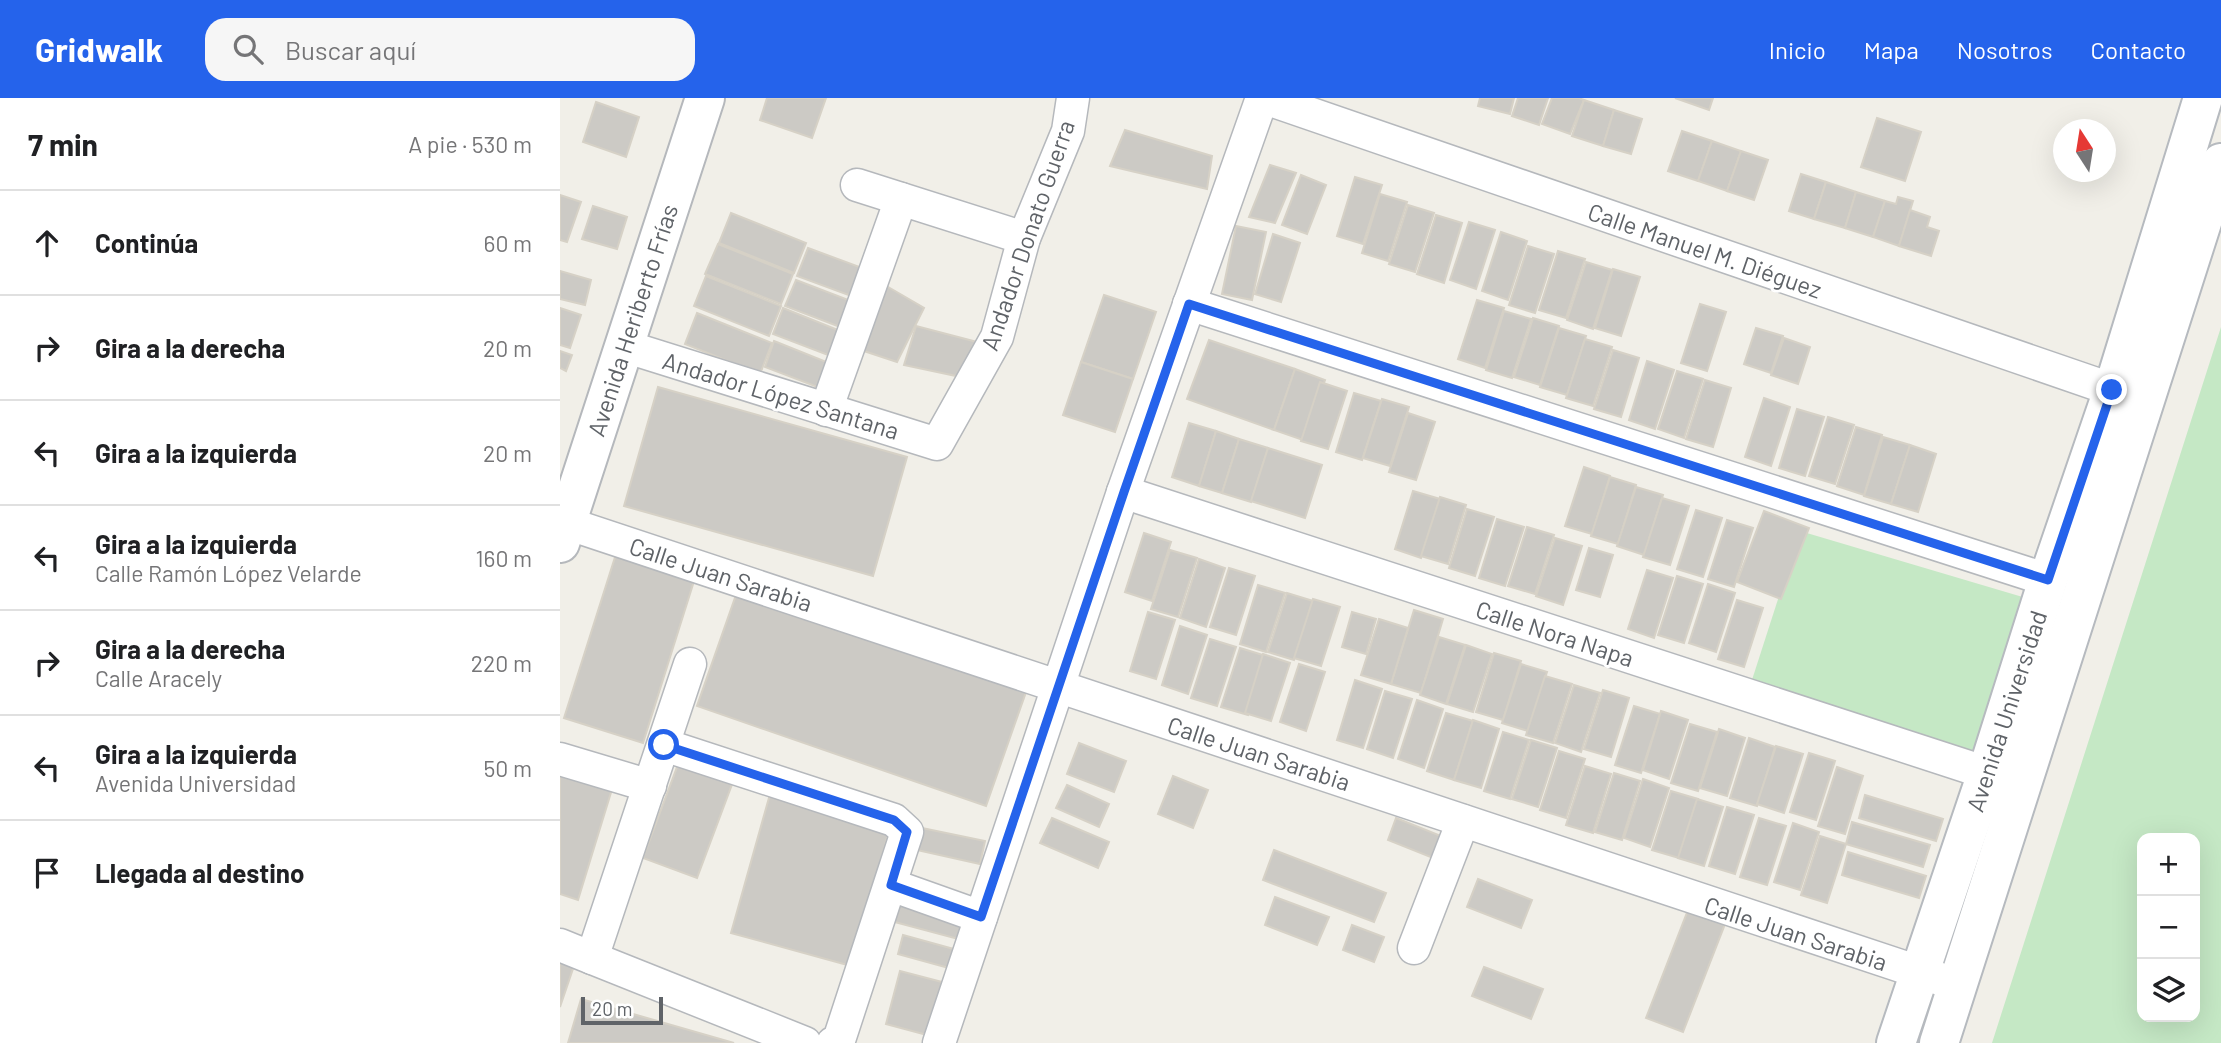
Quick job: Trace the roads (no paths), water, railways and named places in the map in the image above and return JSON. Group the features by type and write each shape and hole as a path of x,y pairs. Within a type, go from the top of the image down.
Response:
{"main road":[{"name":"Avenida Heriberto Frías","path":"562,529 705,98"},
{"name":"Avenida Universidad","path":"1939,1043 2129,395 2203,98"},
{"name":"Avenida Universidad","path":"1896,1043 1987,773 2048,580 2129,395 2221,163"}],"street":[{"name":"Andador Donato Guerra","path":"937,444 997,337 1024,238 1068,131 1073,98"},
{"path":"939,1043 1124,492 1263,98"},
{"name":"Calle Manuel M. Diéguez","path":"1263,98 2129,395"},
{"path":"857,185 1024,238"},
{"path":"826,410 901,199"},
{"path":"1189,304 2048,580"},
{"name":"Andador López Santana","path":"624,346 937,444"},
{"name":"Calle Nora Napa","path":"1124,492 1987,773"},
{"name":"Calle Juan Sarabia","path":"562,529 1058,685 1958,985"},
{"path":"592,958 690,664"},
{"path":"664,745 894,820 907,832 839,1040 833,1043"},
{"path":"560,760 650,786"},
{"path":"1414,948 1463,821"},
{"path":"891,885 981,917"},
{"path":"560,945 805,1043"}]}
